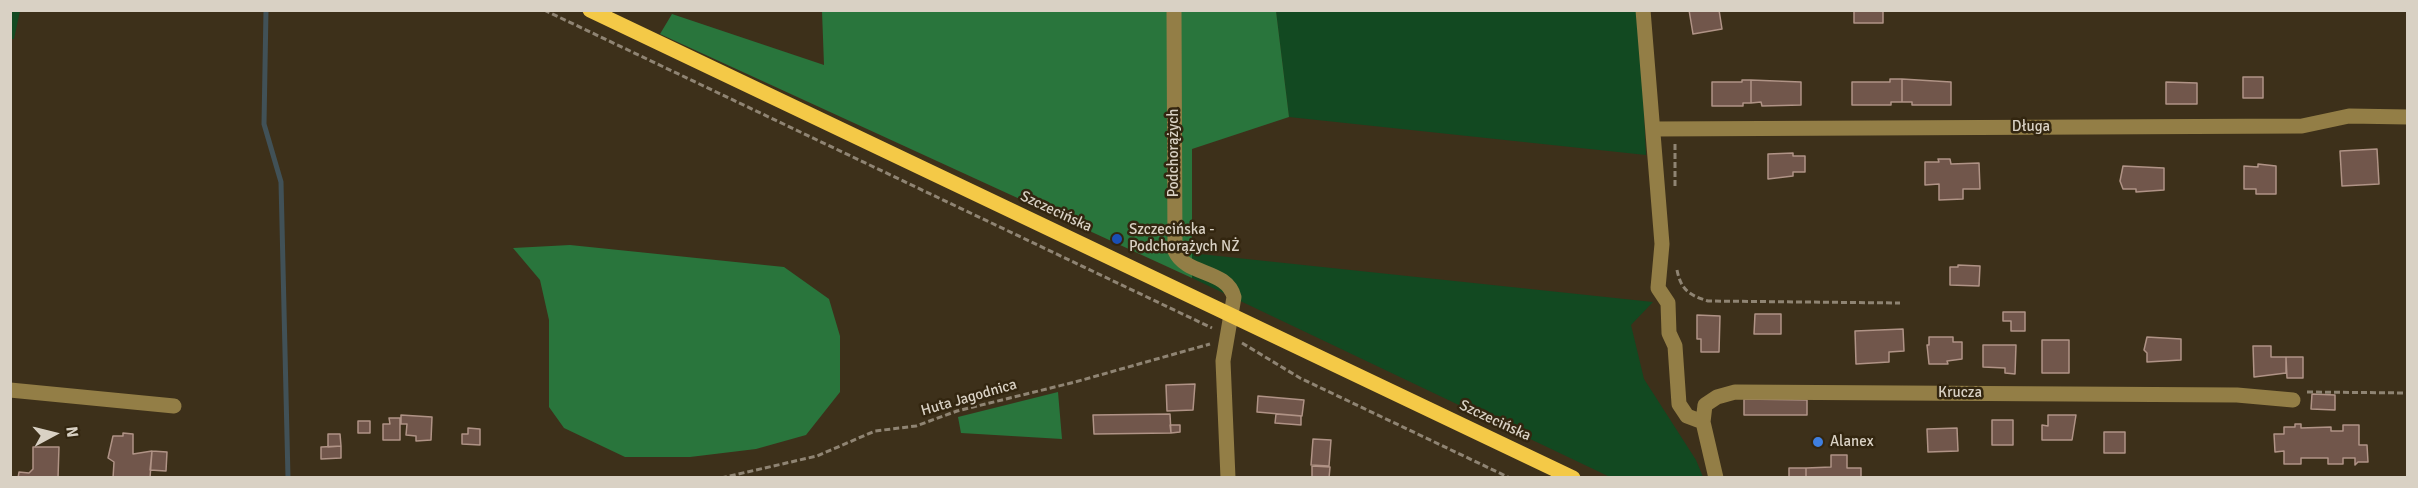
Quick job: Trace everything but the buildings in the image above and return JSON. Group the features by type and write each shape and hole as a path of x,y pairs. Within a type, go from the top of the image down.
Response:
{"main road":[{"name":"Szczecińska","path":"590,10 1573,477"}],"street":[{"name":"Podchorążych","path":"1174,10 1175,251 1183,262 1229,286 1234,297 1225,339 1228,477"},
{"path":"1643,10 1662,244 1658,288 1668,303 1669,333 1675,346 1679,404 1687,416 1703,422 1716,477"},
{"name":"Długa","path":"1654,129 2302,126 2349,116 2408,117"},
{"path":"10,390 174,406"},
{"name":"Krucza","path":"1703,422 1705,405 1717,397 1735,392 2237,395 2292,400"}],"path":[{"path":"544,10 1225,339 1255,349 1300,378 1510,477"},
{"path":"1675,130 1675,198"},
{"path":"1676,264 1682,286 1690,295 1708,300 1900,303"},
{"name":"Huta Jagodnica","path":"721,477 818,456 875,431 916,426 957,411 1225,339"},
{"path":"2292,400 2307,392 2408,393"}],"green space":[{"path":"11,11 20,11 14,39 11,39"},
{"path":"822,11 1276,11 1289,117 1192,149 1192,278 660,34 672,14 824,65"},
{"path":"1276,11 1636,11 1642,70 1646,155 1289,117"},
{"path":"570,245 784,267 829,299 840,336 840,392 806,435 756,449 690,457 625,457 564,428 549,407 549,320 540,280 513,248"},
{"path":"1190,253 1653,302 1631,325 1644,379 1696,460 1703,477 1610,477 1192,278"},
{"path":"1058,392 1062,439 961,433 958,417"}],"waterway":[{"path":"266,10 264,124 281,182 288,478"}],"place":[{"name":"Szczecińska - Podchorążych NŻ","path":"1117,239"},
{"name":"Alanex","path":"1818,442"}]}
